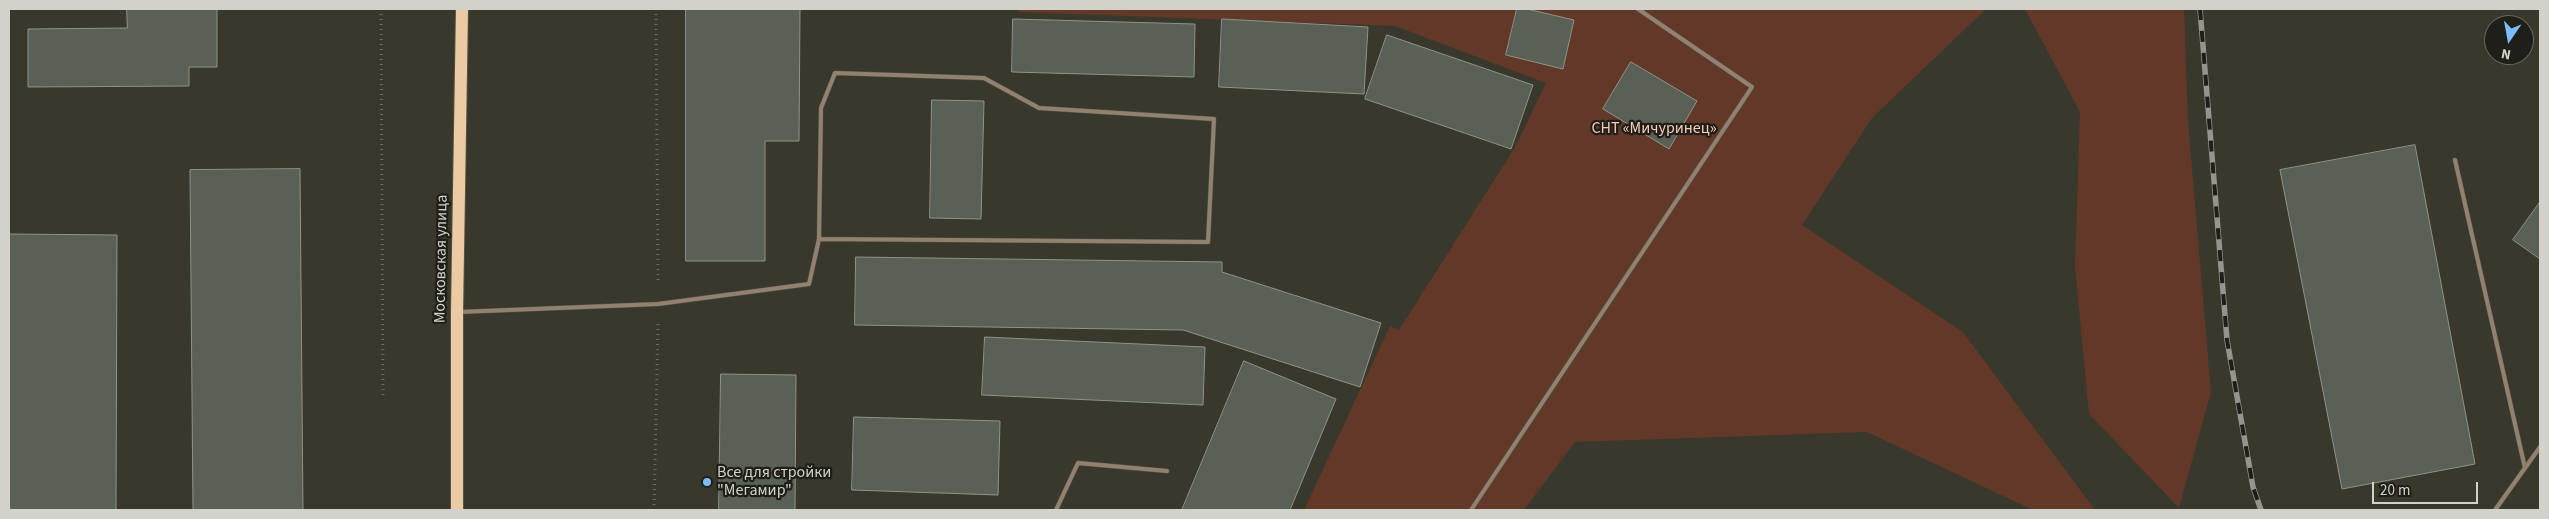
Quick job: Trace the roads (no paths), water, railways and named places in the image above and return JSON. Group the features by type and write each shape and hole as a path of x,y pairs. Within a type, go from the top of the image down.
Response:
{"main road":[{"name":"Московская улица","path":"457,510 457,312 462,9"}],"lane":[{"path":"1471,510 1752,86 1638,9"},
{"path":"457,312 658,304 809,284 818,238 821,108 835,73 984,78 1039,108 1214,119 1208,242 818,238"},
{"path":"2455,160 2525,468"},
{"path":"2495,510 2540,447"},
{"path":"1056,510 1078,463 1167,471"}],"railway":[{"path":"2200,9 2227,340 2253,487 2261,510"}],"place":[{"name":"Все для стройки \"Мегамир\"","path":"707,482"}],"park label":[{"name":"СНТ «Мичуринец»","path":"1654,129"}]}
